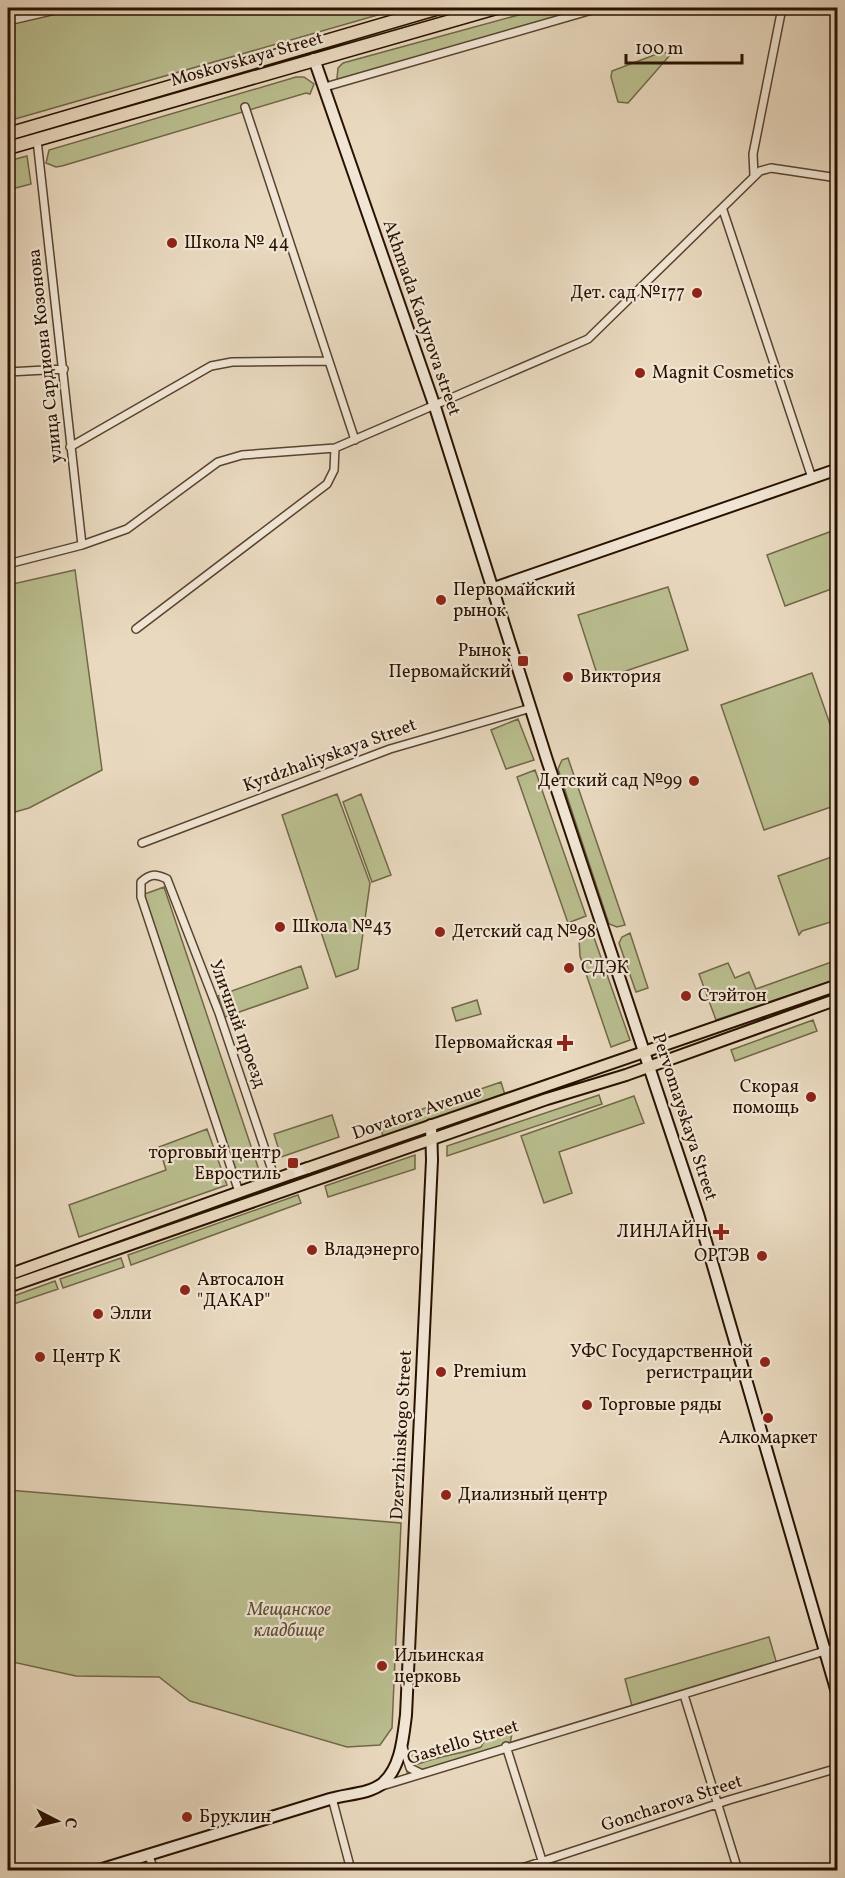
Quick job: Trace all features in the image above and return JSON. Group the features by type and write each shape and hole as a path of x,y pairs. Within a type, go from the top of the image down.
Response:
{"highway":[{"name":"Moskovskaya Street","path":"8,134 439,8"},
{"name":"Moskovskaya Street","path":"8,148 496,8"}],"main road":[{"name":"Dovatora Avenue","path":"308,1168 837,986"},
{"name":"Dovatora Avenue","path":"8,1287 431,1139 649,1067 837,999"},
{"name":"Dovatora Avenue","path":"8,1275 291,1174"}],"street":[{"path":"8,21 64,8"},
{"path":"325,87 598,8"},
{"path":"754,175 753,154 783,8"},
{"name":"Akhmada Kadyrova street","path":"314,59 435,407 494,588"},
{"path":"245,107 355,440"},
{"name":"улица Сардиона Козонова","path":"37,140 82,545"},
{"path":"8,564 82,545 127,529 201,474 232,456 335,448 435,407 588,339 723,210 754,175 771,168 837,178"},
{"path":"723,210 812,477"},
{"path":"70,447 211,366 232,362 328,361"},
{"path":"8,372 64,369"},
{"path":"136,629 327,484 334,470 335,448"},
{"path":"494,588 837,469"},
{"name":"Pervomayskaya Street","path":"494,588 531,708 698,1214 837,1696"},
{"name":"Kyrdzhaliyskaya Street","path":"142,843 390,749 531,708"},
{"name":"Уличный проезд","path":"239,1192 141,897 141,882 146,877 157,874 167,879 219,1013 275,1179"},
{"name":"Dzerzhinskogo Street","path":"377,1787 390,1774 402,1746 406,1704 431,1125"},
{"name":"Dovatora Avenue","path":"291,1174 308,1168"},
{"name":"Gastello Street","path":"99,1870 837,1647"},
{"path":"684,1695 738,1870"},
{"path":"402,1746 407,1764 420,1773"},
{"path":"506,1746 544,1867"},
{"name":"Goncharova Street","path":"516,1870 544,1867 719,1805 837,1768"},
{"path":"332,1798 351,1870"},
{"path":"149,1856 154,1870"}],"green space":[{"path":"8,8 402,8 8,121"},
{"path":"544,8 601,8 340,81 337,78 338,68 343,63"},
{"path":"662,52 671,54 628,103 618,102 611,77 612,71"},
{"path":"296,77 304,77 314,84 310,94 306,93 62,166 56,167 46,163 49,150"},
{"path":"27,156 31,184 8,190 8,161"},
{"path":"832,531 837,548 837,587 785,606 767,555"},
{"path":"75,570 102,770 29,808 8,814 8,585"},
{"path":"668,587 688,650 599,680 578,615"},
{"path":"812,673 830,724 837,722 837,805 764,830 721,705"},
{"path":"518,719 534,760 506,769 491,730"},
{"path":"568,758 625,925 617,927 609,924 558,769 562,760"},
{"path":"535,770 586,916 568,923 517,777"},
{"path":"337,794 370,883 358,969 336,977 282,815"},
{"path":"361,794 391,875 372,882 343,802"},
{"path":"837,855 837,920 802,931 799,935 778,876"},
{"path":"164,887 259,1170 238,1178 142,895"},
{"path":"592,932 630,1040 611,1047 580,956 579,938"},
{"path":"630,933 648,988 636,992 619,943 622,937"},
{"path":"837,960 837,979 716,1020 699,974 728,963 735,978 749,972 756,989"},
{"path":"301,966 308,988 225,1017 218,996"},
{"path":"477,1000 481,1014 456,1021 452,1008"},
{"path":"813,1020 817,1031 735,1061 731,1050"},
{"path":"501,1082 505,1095 383,1136 379,1124"},
{"path":"599,1095 602,1104 447,1156 447,1146"},
{"path":"634,1096 644,1123 559,1152 572,1193 544,1203 521,1136"},
{"path":"332,1115 339,1137 281,1157 274,1134"},
{"path":"207,1129 227,1185 79,1237 69,1205 166,1170 159,1147"},
{"path":"415,1155 415,1169 328,1197 325,1186"},
{"path":"298,1195 301,1203 131,1265 128,1255"},
{"path":"121,1258 124,1267 63,1288 60,1279"},
{"path":"55,1281 58,1289 8,1306 8,1298"},
{"name":"Мещанское кладбище","path":"8,1490 401,1523 392,1728 380,1745 347,1747 190,1701 159,1677 76,1676 8,1661"},
{"path":"769,1637 778,1668 633,1710 625,1679"},
{"path":"513,1728 510,1744 414,1778 407,1773 408,1756 416,1755 418,1764 481,1747 486,1738 500,1736"}],"place":[{"name":"Школа № 44","path":"172,243"},
{"name":"Дет. сад №177","path":"697,293"},
{"name":"Magnit Cosmetics","path":"640,373"},
{"name":"Первомайский рынок","path":"441,600"},
{"name":"Рынок Первомайский","path":"523,661"},
{"name":"Виктория","path":"568,677"},
{"name":"Детский сад №99","path":"694,781"},
{"name":"Школа №43","path":"280,927"},
{"name":"Детский сад №98","path":"440,932"},
{"name":"СДЭК","path":"569,968"},
{"name":"Стэйтон","path":"686,996"},
{"name":"Первомайская","path":"565,1043"},
{"name":"Скорая помощь","path":"811,1097"},
{"name":"торговый центр Евростиль","path":"293,1163"},
{"name":"ЛИНЛАЙН","path":"721,1232"},
{"name":"Владэнерго","path":"312,1250"},
{"name":"ОРТЭВ","path":"762,1256"},
{"name":"Автосалон \"ДАКАР\"","path":"185,1290"},
{"name":"Элли","path":"98,1314"},
{"name":"Центр К","path":"40,1357"},
{"name":"УФС Государственной регистрации","path":"765,1362"},
{"name":"Premium","path":"441,1372"},
{"name":"Торговые ряды","path":"587,1405"},
{"name":"Алкомаркет","path":"768,1418"},
{"name":"Диализный центр","path":"446,1495"},
{"name":"Ильинская церковь","path":"382,1666"},
{"name":"Бруклин","path":"187,1817"}]}
